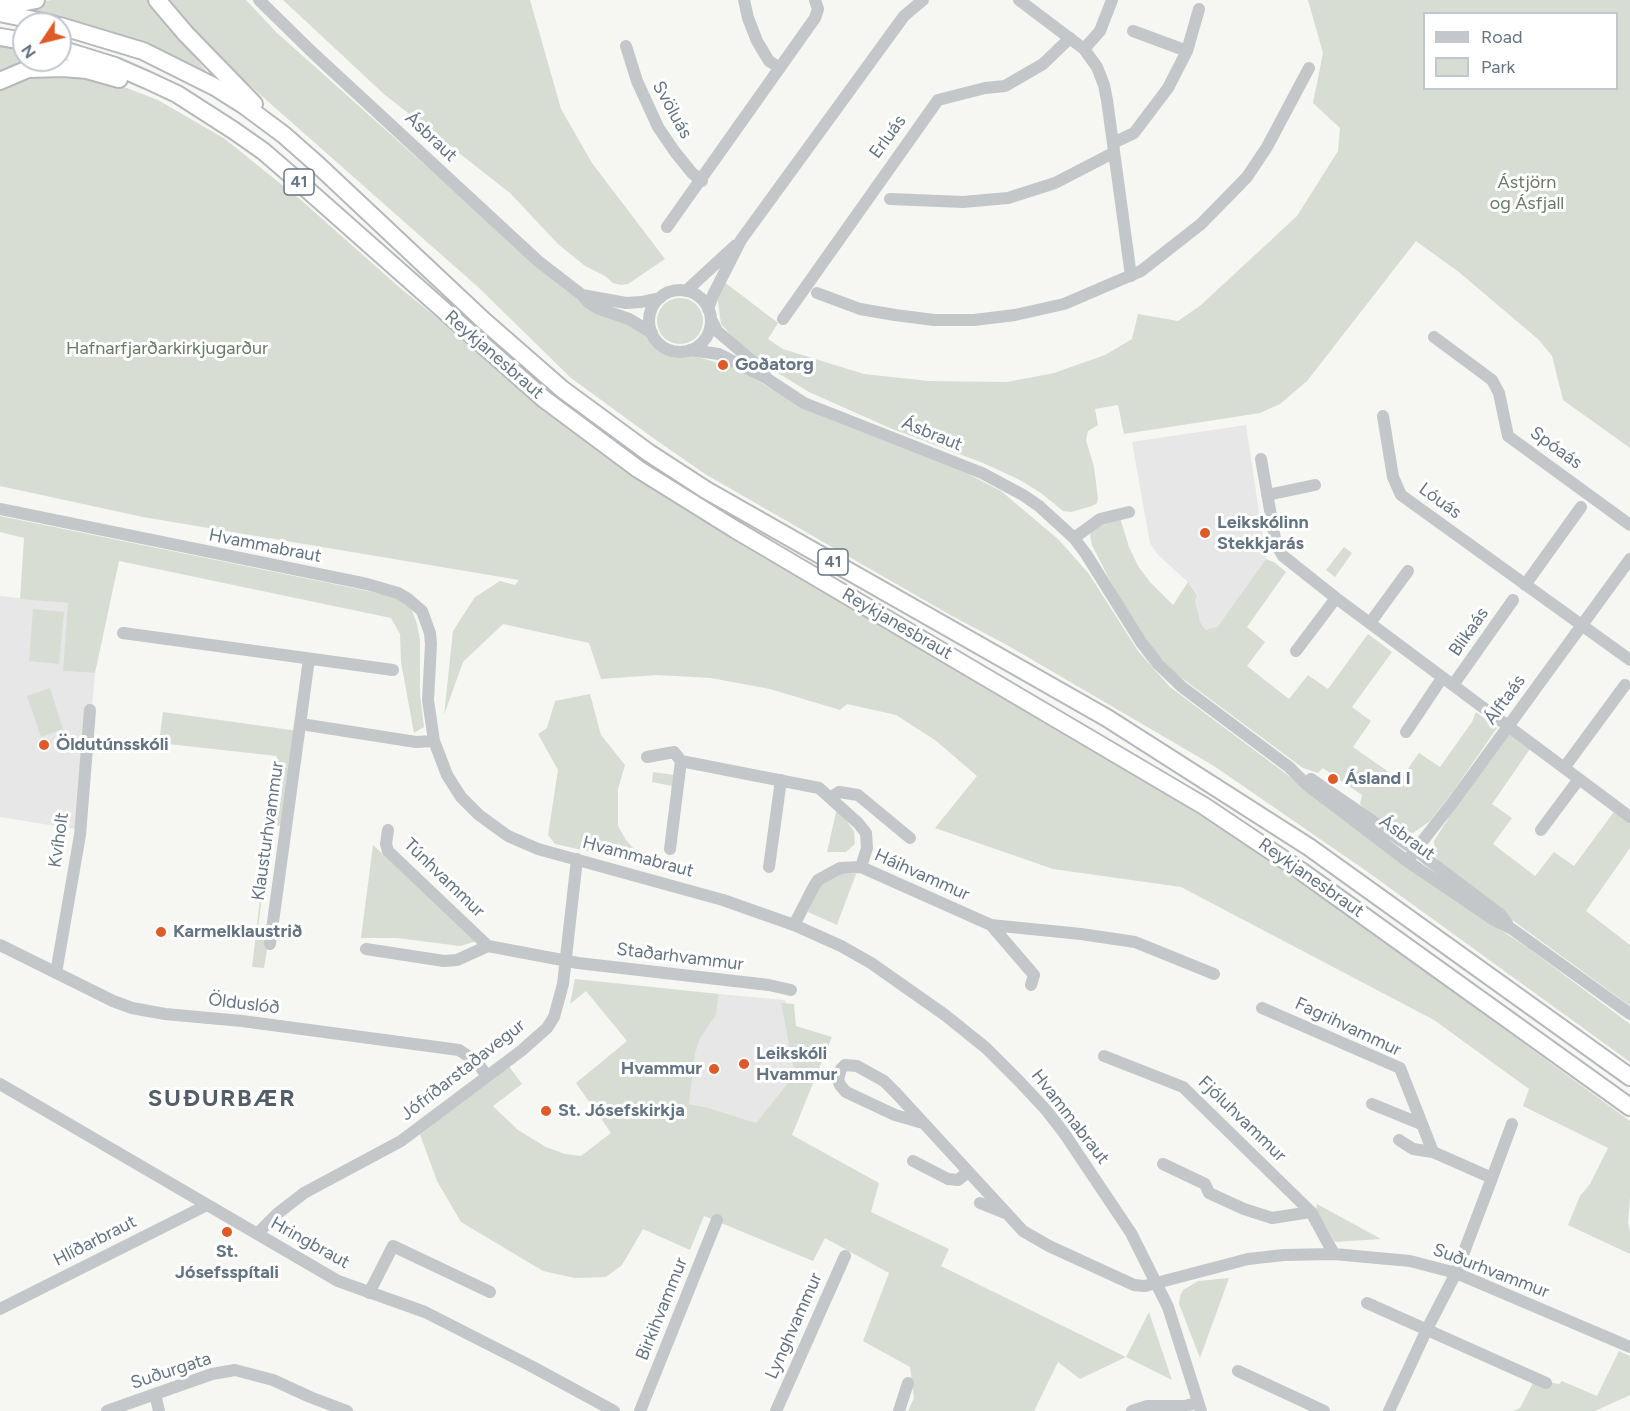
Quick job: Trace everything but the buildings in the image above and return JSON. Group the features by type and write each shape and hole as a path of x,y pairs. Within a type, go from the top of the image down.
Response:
{"highway":[{"path":"0,1 36,0"},
{"path":"157,0 186,34 284,135"},
{"name":"Reykjanesbraut","path":"72,30 143,51 215,87 245,106 284,135 483,320 562,388 649,453 706,490 1107,718 1308,847 1630,1077"},
{"name":"Reykjanesbraut","path":"72,53 115,66 147,80 205,111 263,151 544,399 638,469 736,530 1204,806 1301,871 1630,1107"},
{"path":"0,81 28,69 87,70 129,82 205,111"}],"street":[{"name":"Ásbraut","path":"259,0 288,30 538,261 597,308 642,325 651,333"},
{"path":"744,0 757,41 769,61 780,68"},
{"path":"667,227 816,18 818,9 815,0"},
{"path":"904,16 909,0"},
{"path":"709,313 699,297 686,291 675,291 660,298 651,311 649,322 651,333 663,347 672,351 690,350 702,343 709,330 709,313 713,295 741,240 904,16 923,0"},
{"path":"1018,0 1070,38 1084,50 1097,67 1104,85 1131,276"},
{"path":"1084,50 1100,31 1112,0"},
{"path":"890,198 963,202 1008,198 1055,183 1113,148 1134,133 1168,88 1187,51 1198,9"},
{"path":"1133,31 1187,51"},
{"name":"Erluás","path":"783,319 938,100 1005,86 1043,64 1070,38"},
{"name":"Svöluás","path":"626,46 637,81 658,127 692,173 702,181"},
{"path":"817,293 860,309 934,320 974,320 1015,315 1064,304 1131,276 1158,260 1201,224 1247,177 1267,147 1309,68"},
{"path":"686,291 741,240"},
{"name":"Ásbraut","path":"582,295 626,303 660,298"},
{"name":"Ásbraut","path":"709,313 717,331 757,365 766,378"},
{"name":"Spóaás","path":"1434,337 1492,380 1499,393 1508,436 1630,525"},
{"name":"Ásbraut","path":"690,350 720,354 766,378 804,403 982,473 1039,506 1074,538 1141,642 1158,664 1182,687 1289,767 1310,778 1415,850 1500,914 1512,929"},
{"name":"Lóuás","path":"1383,416 1393,477 1401,495 1630,660"},
{"name":"Blikaás","path":"1260,459 1276,544 1283,556 1442,678 1630,817"},
{"path":"1267,495 1315,485"},
{"path":"1525,585 1581,507"},
{"name":"Hvammabraut","path":"0,510 367,584 398,593 422,611 430,633 428,692 429,719 434,741 447,775 461,797 479,815 508,836 524,844 553,854 691,890 794,925 842,946 871,963 945,1015 1004,1065 1047,1111 1082,1158 1131,1233 1171,1316 1200,1407"},
{"path":"1074,538 1100,519 1129,512"},
{"name":"Álftaás","path":"1407,861 1453,802 1630,559"},
{"path":"1370,623 1408,572"},
{"path":"1296,651 1336,598"},
{"name":"Blikaás","path":"1453,685 1513,600"},
{"path":"123,633 393,670"},
{"name":"Klausturhvammur","path":"270,944 309,659"},
{"name":"Blikaás","path":"1406,732 1442,678"},
{"path":"1564,768 1625,685"},
{"name":"Kvíholt","path":"56,973 80,835 90,710"},
{"path":"301,724 416,742 434,741"},
{"path":"647,757 675,752 681,761 670,849"},
{"path":"681,761 819,788 866,833 867,848 861,867"},
{"name":"Ásbraut","path":"1289,767 1307,785 1407,861 1494,920 1512,929 1630,1014"},
{"path":"1541,830 1579,779"},
{"path":"770,867 781,780"},
{"path":"830,798 839,792 858,795 910,838"},
{"name":"Túnhvammur","path":"388,830 386,844 388,850 488,946"},
{"name":"Jófríðarstaðavegur","path":"256,1234 304,1193 401,1141 521,1051 547,1028 554,1017 563,984 577,859"},
{"name":"Háihvammur","path":"794,925 818,880 840,868 861,867 991,925 1135,942 1214,974"},
{"name":"Háihvammur","path":"991,925 1034,975 1031,985"},
{"name":"Ölduslóð","path":"0,945 113,1002 132,1008 459,1050 477,1062 487,1076"},
{"path":"366,949 444,961 457,960 488,946 565,961"},
{"name":"Staðarhvammur","path":"565,961 769,985 791,990"},
{"name":"Fagrihvammur","path":"1262,1008 1400,1068 1433,1152"},
{"name":"Fjóluhvammur","path":"1104,1056 1184,1087 1311,1212 1334,1254"},
{"name":"Suðurhvammur","path":"923,1123 895,1115 846,1092 838,1079 841,1069 845,1065 851,1065 873,1074 896,1093 1023,1231 1049,1246 1134,1285 1145,1286 1248,1259 1334,1254 1410,1261 1456,1273 1630,1347"},
{"name":"Hringbraut","path":"0,1084 338,1281 425,1312 531,1365 614,1411"},
{"path":"1372,1104 1421,1124"},
{"path":"1389,1411 1456,1273 1512,1124"},
{"path":"1399,1140 1413,1149 1433,1152 1492,1178"},
{"path":"913,1161 948,1179 958,1180 968,1172"},
{"path":"1164,1164 1205,1184 1209,1193 1244,1209 1272,1218 1311,1212"},
{"path":"980,1203 1009,1215"},
{"name":"Hlíðarbraut","path":"0,1309 207,1205"},
{"name":"Birkihvammur","path":"640,1411 717,1220"},
{"path":"369,1293 393,1246 490,1292"},
{"name":"Lynghvammur","path":"776,1411 845,1256"},
{"path":"1367,1303 1546,1383"},
{"name":"Suðurgata","path":"107,1411 212,1374 234,1370 273,1380 347,1411"},
{"path":"1238,1371 1324,1411"},
{"path":"899,1411 908,1383"},
{"path":"155,1394 159,1411"},
{"path":"1132,1411 1147,1406 1200,1407"}],"shaded area":[{"name":"Leikskólinn Stekkjarás","path":"1246,425 1266,559 1218,626 1206,630 1201,624 1195,601 1197,594 1188,582 1158,555 1150,543 1132,442"},
{"name":"Öldutúnsskóli","path":"0,596 68,603 64,671 95,673 81,830 0,817"},
{"name":"Leikskóli Hvammur","path":"719,994 785,1000 795,1074 756,1123 689,1104 699,1040 716,1015"}],"green space":[{"path":"52,0 151,0 210,76 72,23 72,12 31,12 26,11 27,4"},
{"path":"167,0 246,0 276,32 557,283 643,331 656,345 715,362 727,361 821,416 966,473 1001,491 1059,540 1089,574 1138,651 1170,687 1445,893 1528,948 1630,1024 1630,1062 1365,870 1214,766 1007,645 952,616 705,474 656,440 571,378 478,287 246,82 187,24"},
{"path":"283,0 530,0 561,109 592,163 665,259 628,284 621,285 613,283 605,276 585,266 558,244 510,193 385,95"},
{"name":"Ástjörn og Ásfjall","path":"1308,0 1630,0 1630,448 1563,400 1552,356 1539,340 1460,273 1416,241 1307,381 1280,404 1260,413 1124,434 1118,405 1095,409 1098,425 1088,431 1086,440 1094,467 1097,503 1071,512 1063,511 1041,493 1018,479 983,463 890,428 809,392 778,373 739,344 721,324 717,295 723,281 778,323 768,339 783,349 864,374 929,381 1007,382 1054,373 1105,355 1132,339 1138,314 1178,321 1201,305 1297,216 1338,151 1340,128 1313,103 1323,53"},
{"path":"0,41 12,43 12,68 0,73"},
{"path":"72,56 104,65 72,64"},
{"name":"Hafnarfjarðarkirkjugarður","path":"36,74 74,74 111,82 158,100 225,139 302,201 399,287 555,414 653,486 822,591 1199,813 1359,923 1630,1121 1628,1224 1630,1254 1568,1225 1580,1196 1590,1184 1608,1148 1523,1106 1529,1089 1434,1020 1181,887 1053,869 935,828 977,776 935,740 896,715 847,704 840,710 770,689 711,678 657,675 601,679 589,643 503,624 463,662 444,715 453,631 475,597 500,581 515,585 519,580 143,517 0,486 0,88"},
{"path":"680,298 696,305 703,321 696,337 680,344 664,337 657,321 664,305"},
{"path":"0,516 397,597 411,608 417,624 420,640 420,695 424,727 414,733 401,662 400,634 391,618 119,561 95,673 63,671 68,603 20,599 24,538 0,532"},
{"path":"1120,518 1129,547 1138,566 1150,582 1173,605 1188,582 1197,595 1195,601 1201,624 1206,630 1218,626 1266,559 1274,562 1286,572 1247,627 1265,642 1247,666 1289,699 1308,675 1328,689 1368,634 1392,652 1352,707 1371,721 1353,747 1400,780 1419,753 1440,767 1472,722 1476,712 1497,728 1430,821 1413,833 1396,832 1360,804 1362,795 1323,768 1318,773 1303,768 1175,673 1155,652 1124,608 1092,545 1090,535 1093,528"},
{"path":"1344,547 1352,553 1335,577 1326,570"},
{"path":"33,609 64,612 59,664 29,661"},
{"path":"50,688 63,729 41,737 27,696"},
{"path":"590,694 601,735 625,765 618,789 618,826 634,849 659,857 658,867 555,844 548,835 558,770 538,734 547,728 555,701"},
{"path":"163,712 298,731 284,826 271,825 258,929 270,931 264,968 252,967 277,756 159,743"},
{"path":"1509,733 1532,746 1492,804 1512,818 1493,844 1535,876 1554,852 1574,866 1616,809 1630,820 1630,848 1586,911 1630,945 1630,1006 1508,917 1439,863 1435,855 1434,841 1458,803"},
{"path":"653,772 674,775 672,786 652,782"},
{"path":"837,808 854,831 855,844 846,852 827,852"},
{"path":"373,845 477,941 460,946 397,938 361,938"},
{"path":"840,874 856,874 837,925 808,912 817,889 827,879"},
{"path":"575,979 719,994 716,1015 699,1040 689,1104 756,1123 795,1074 781,1003 794,1004 796,1026 832,1037 792,1135 879,1183 871,1212 949,1249 941,1266 1126,1357 1080,1379 1058,1362 1034,1411 908,1411 914,1398 910,1367 863,1341 889,1273 825,1238 813,1261 704,1216 690,1250 643,1229 622,1265 606,1277 575,1278 543,1271 461,1222 437,1181 419,1132 508,1065 522,1084 493,1106 518,1130 546,1147 565,1154 581,1156 611,1133 576,1083 627,1041 586,991 570,1004"},
{"path":"1317,1204 1381,1239 1335,1242 1316,1210"},
{"path":"1229,1278 1200,1358 1179,1304 1180,1296 1183,1290 1198,1281"},
{"path":"1149,1312 1172,1380 1126,1357"},
{"path":"1619,1351 1630,1356 1630,1395 1595,1411 1513,1411 1520,1408 1535,1379 1559,1384 1562,1381 1597,1396"}],"place":[{"name":"Goðatorg","path":"723,365"},
{"name":"Leikskólinn Stekkjarás","path":"1205,533"},
{"name":"Öldutúnsskóli","path":"44,745"},
{"name":"Ásland I","path":"1333,779"},
{"name":"Karmelklaustrið","path":"161,932"},
{"name":"Leikskóli Hvammur","path":"744,1064"},
{"name":"Hvammur","path":"714,1069"},
{"name":"St. Jósefskirkja","path":"546,1111"},
{"name":"St. Jósefsspítali","path":"227,1232"}],"district":[{"name":"SUÐURBÆR","path":"222,1099"}]}
